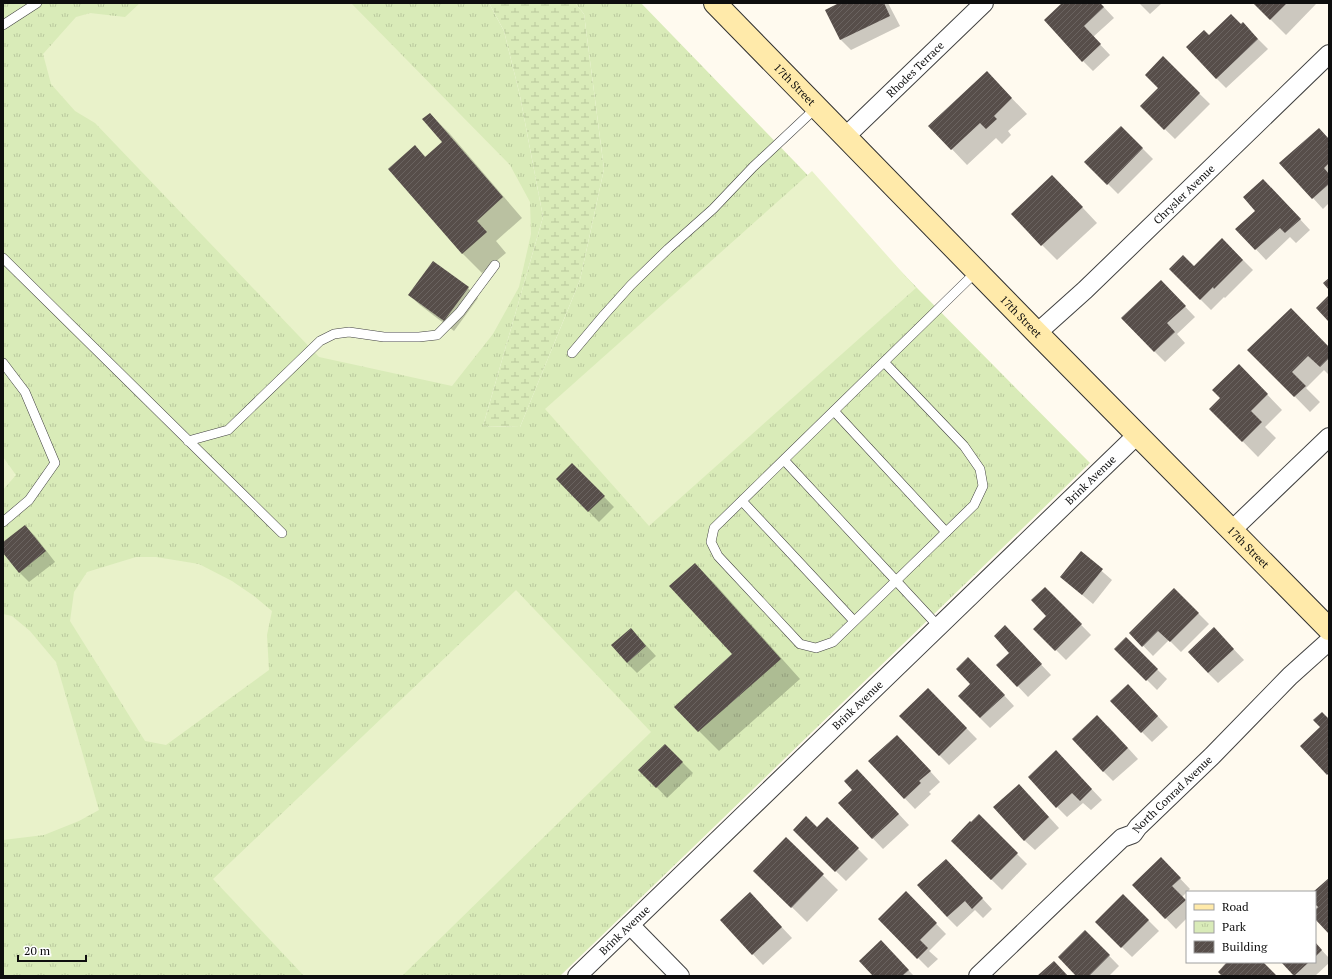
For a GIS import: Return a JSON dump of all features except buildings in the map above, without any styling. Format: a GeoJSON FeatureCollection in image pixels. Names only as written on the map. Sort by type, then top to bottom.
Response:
{"type":"FeatureCollection","features":[{"type":"Feature","properties":{"kind":"main road","name":"17th Street"},"geometry":{"type":"LineString","coordinates":[[715,3],[976,271],[1329,629]]}},
{"type":"Feature","properties":{"kind":"street","name":"Rhodes Terrace"},"geometry":{"type":"LineString","coordinates":[[846,136],[984,3]]}},
{"type":"Feature","properties":{"kind":"street","name":"Chrysler Avenue"},"geometry":{"type":"LineString","coordinates":[[1037,333],[1085,290],[1329,54]]}},
{"type":"Feature","properties":{"kind":"street","name":"Brink Avenue"},"geometry":{"type":"LineString","coordinates":[[577,976],[1138,434]]}},
{"type":"Feature","properties":{"kind":"street"},"geometry":{"type":"LineString","coordinates":[[1232,530],[1329,437]]}},
{"type":"Feature","properties":{"kind":"street","name":"North Conrad Avenue"},"geometry":{"type":"LineString","coordinates":[[978,976],[1122,838],[1133,834],[1138,827],[1212,756],[1290,676],[1329,641]]}},
{"type":"Feature","properties":{"kind":"street"},"geometry":{"type":"LineString","coordinates":[[630,925],[680,976]]}},
{"type":"Feature","properties":{"kind":"lane"},"geometry":{"type":"LineString","coordinates":[[3,25],[37,3]]}},
{"type":"Feature","properties":{"kind":"lane"},"geometry":{"type":"LineString","coordinates":[[572,353],[630,285],[668,249],[714,209],[753,167],[817,107]]}},
{"type":"Feature","properties":{"kind":"lane"},"geometry":{"type":"LineString","coordinates":[[3,258],[282,533]]}},
{"type":"Feature","properties":{"kind":"lane"},"geometry":{"type":"LineString","coordinates":[[188,441],[228,430],[320,341],[334,334],[348,332],[384,337],[419,337],[437,335],[460,312],[495,265]]}},
{"type":"Feature","properties":{"kind":"lane"},"geometry":{"type":"LineString","coordinates":[[884,362],[964,446],[980,469],[983,486],[974,505],[833,642],[816,648],[800,644],[718,556],[711,542],[714,528],[976,271]]}},
{"type":"Feature","properties":{"kind":"lane"},"geometry":{"type":"LineString","coordinates":[[3,363],[25,392],[55,464],[28,500],[3,522]]}},
{"type":"Feature","properties":{"kind":"lane"},"geometry":{"type":"LineString","coordinates":[[834,411],[946,532]]}},
{"type":"Feature","properties":{"kind":"lane"},"geometry":{"type":"LineString","coordinates":[[784,460],[939,627]]}},
{"type":"Feature","properties":{"kind":"lane"},"geometry":{"type":"LineString","coordinates":[[742,501],[854,621]]}},
{"type":"Feature","properties":{"kind":"green space"},"geometry":{"type":"Polygon","coordinates":[[[3,3],[489,3],[504,31],[520,96],[543,217],[483,426],[520,427],[580,280],[604,169],[584,14],[575,3],[641,3],[919,290],[1090,463],[560,976],[3,976],[3,3]]]}},
{"type":"Feature","properties":{"kind":"green space"},"geometry":{"type":"Polygon","coordinates":[[[140,3],[351,3],[510,165],[530,202],[531,234],[519,287],[493,334],[452,386],[319,357],[95,123],[75,111],[51,84],[43,54],[76,17],[90,13],[125,17],[140,3]]]}},
{"type":"Feature","properties":{"kind":"green space"},"geometry":{"type":"Polygon","coordinates":[[[489,3],[575,3],[584,14],[604,169],[580,280],[520,427],[483,426],[543,217],[520,96],[504,31],[489,3]]]}},
{"type":"Feature","properties":{"kind":"green space"},"geometry":{"type":"Polygon","coordinates":[[[812,171],[916,288],[649,526],[545,409],[812,171]]]}},
{"type":"Feature","properties":{"kind":"green space"},"geometry":{"type":"Polygon","coordinates":[[[3,457],[16,475],[3,490],[3,457]]]}},
{"type":"Feature","properties":{"kind":"green space"},"geometry":{"type":"Polygon","coordinates":[[[136,557],[156,557],[199,564],[232,581],[272,611],[267,635],[269,670],[166,745],[145,741],[70,621],[74,592],[87,572],[136,557]]]}},
{"type":"Feature","properties":{"kind":"green space"},"geometry":{"type":"Polygon","coordinates":[[[516,590],[651,732],[402,976],[304,976],[213,879],[516,590]]]}},
{"type":"Feature","properties":{"kind":"green space"},"geometry":{"type":"Polygon","coordinates":[[[3,614],[12,616],[30,631],[56,662],[99,810],[79,821],[44,835],[3,840],[3,614]]]}}]}
